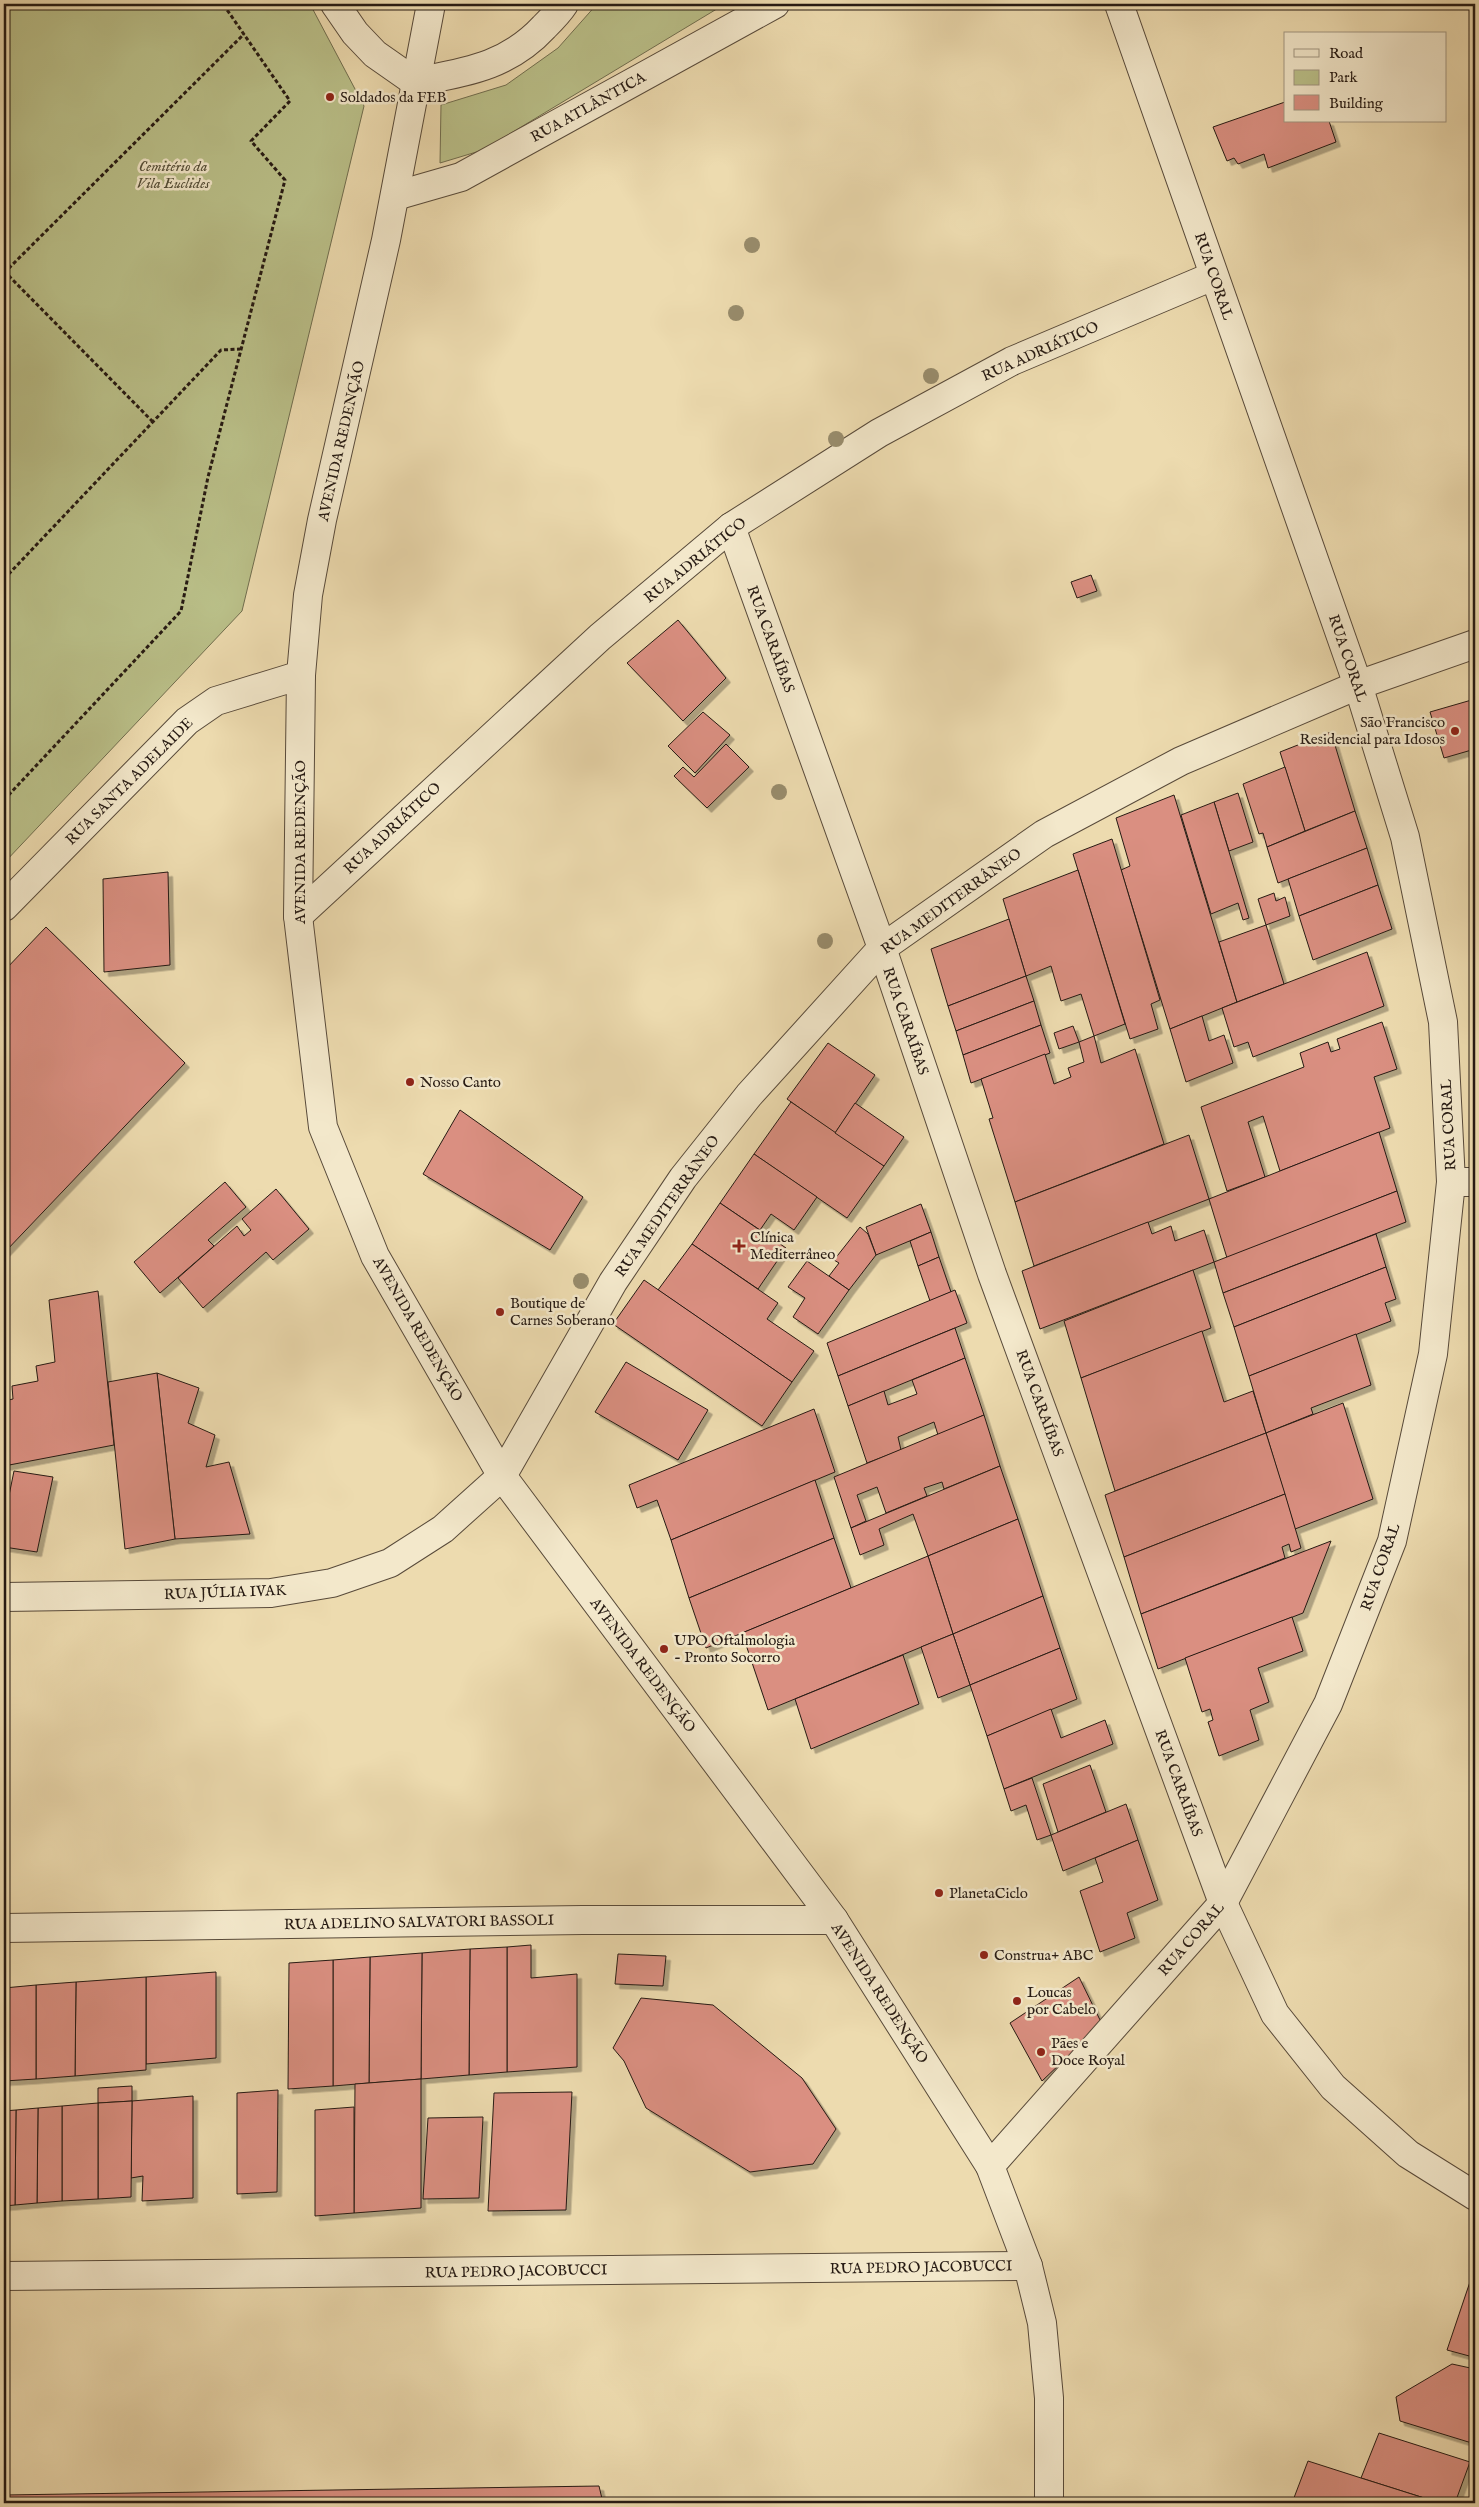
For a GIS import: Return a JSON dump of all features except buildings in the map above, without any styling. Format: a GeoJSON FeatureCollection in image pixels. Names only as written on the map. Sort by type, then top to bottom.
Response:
{"type":"FeatureCollection","features":[{"type":"Feature","properties":{"kind":"street"},"geometry":{"type":"LineString","coordinates":[[335,4],[356,33],[375,54],[415,82],[475,70],[506,58],[530,43],[564,4]]}},
{"type":"Feature","properties":{"kind":"street","name":"AVENIDA REDENÇÃO"},"geometry":{"type":"LineString","coordinates":[[431,4],[395,196],[365,339],[322,520],[308,595],[301,675],[298,916],[323,1127],[375,1256],[502,1476],[834,1920],[990,2166],[1028,2266],[1042,2323],[1048,2389],[1049,2503]]}},
{"type":"Feature","properties":{"kind":"street","name":"RUA ATLÂNTICA"},"geometry":{"type":"LineString","coordinates":[[395,196],[461,177],[775,4]]}},
{"type":"Feature","properties":{"kind":"street","name":"RUA CORAL"},"geometry":{"type":"LineString","coordinates":[[990,2166],[1223,1903],[1328,1704],[1392,1541],[1433,1354],[1463,1182],[1443,1022],[1405,837],[1358,685],[1119,4]]}},
{"type":"Feature","properties":{"kind":"street","name":"RUA ADRIÁTICO"},"geometry":{"type":"LineString","coordinates":[[298,916],[600,637],[731,527],[879,433],[1012,361],[1214,276]]}},
{"type":"Feature","properties":{"kind":"street","name":"RUA CARAÍBAS"},"geometry":{"type":"LineString","coordinates":[[731,527],[882,948],[992,1274],[1223,1903],[1275,2014],[1333,2087],[1408,2154],[1475,2196]]}},
{"type":"Feature","properties":{"kind":"street","name":"RUA MEDITERRÂNEO"},"geometry":{"type":"LineString","coordinates":[[502,1476],[613,1282],[683,1178],[749,1094],[882,948],[1044,834],[1181,760],[1358,685],[1475,644]]}},
{"type":"Feature","properties":{"kind":"street","name":"RUA SANTA ADELAIDE"},"geometry":{"type":"LineString","coordinates":[[4,907],[187,721],[216,701],[301,675]]}},
{"type":"Feature","properties":{"kind":"street","name":"RUA JÚLIA IVAK"},"geometry":{"type":"LineString","coordinates":[[4,1597],[271,1592],[332,1583],[390,1564],[443,1529],[502,1476]]}},
{"type":"Feature","properties":{"kind":"street","name":"RUA ADELINO SALVATORI BASSOLI"},"geometry":{"type":"LineString","coordinates":[[4,1928],[583,1920],[834,1920]]}},
{"type":"Feature","properties":{"kind":"street","name":"RUA PEDRO JACOBUCCI"},"geometry":{"type":"LineString","coordinates":[[4,2276],[1028,2266]]}},
{"type":"Feature","properties":{"kind":"path"},"geometry":{"type":"LineString","coordinates":[[4,800],[181,611],[208,477],[285,180],[251,141],[290,101],[223,4]]}},
{"type":"Feature","properties":{"kind":"path"},"geometry":{"type":"LineString","coordinates":[[153,422],[4,272],[244,34]]}},
{"type":"Feature","properties":{"kind":"path"},"geometry":{"type":"LineString","coordinates":[[4,579],[221,350],[240,349]]}},
{"type":"Feature","properties":{"kind":"green space","name":"Cemitério da Vila Euclides"},"geometry":{"type":"Polygon","coordinates":[[[4,4],[310,4],[364,106],[242,611],[4,863],[4,4]]]}},
{"type":"Feature","properties":{"kind":"green space"},"geometry":{"type":"Polygon","coordinates":[[[597,4],[725,4],[483,150],[440,163],[441,105],[506,85],[558,48],[597,4]]]}},
{"type":"Feature","properties":{"kind":"place","name":"Soldados da FEB"},"geometry":{"type":"Point","coordinates":[330,97]}},
{"type":"Feature","properties":{"kind":"place","name":"São Francisco Residencial para Idosos"},"geometry":{"type":"Point","coordinates":[1455,731]}},
{"type":"Feature","properties":{"kind":"place","name":"Nosso Canto"},"geometry":{"type":"Point","coordinates":[410,1082]}},
{"type":"Feature","properties":{"kind":"place","name":"Clínica Mediterrâneo"},"geometry":{"type":"Point","coordinates":[739,1246]}},
{"type":"Feature","properties":{"kind":"place","name":"Boutique de Carnes Soberano"},"geometry":{"type":"Point","coordinates":[500,1312]}},
{"type":"Feature","properties":{"kind":"place","name":"UPO Oftalmologia - Pronto Socorro"},"geometry":{"type":"Point","coordinates":[664,1649]}},
{"type":"Feature","properties":{"kind":"place","name":"PlanetaCiclo"},"geometry":{"type":"Point","coordinates":[939,1893]}},
{"type":"Feature","properties":{"kind":"place","name":"Construa+ ABC"},"geometry":{"type":"Point","coordinates":[984,1955]}},
{"type":"Feature","properties":{"kind":"place","name":"Loucas por Cabelo"},"geometry":{"type":"Point","coordinates":[1017,2001]}},
{"type":"Feature","properties":{"kind":"place","name":"Pães e Doce Royal"},"geometry":{"type":"Point","coordinates":[1041,2052]}}]}
